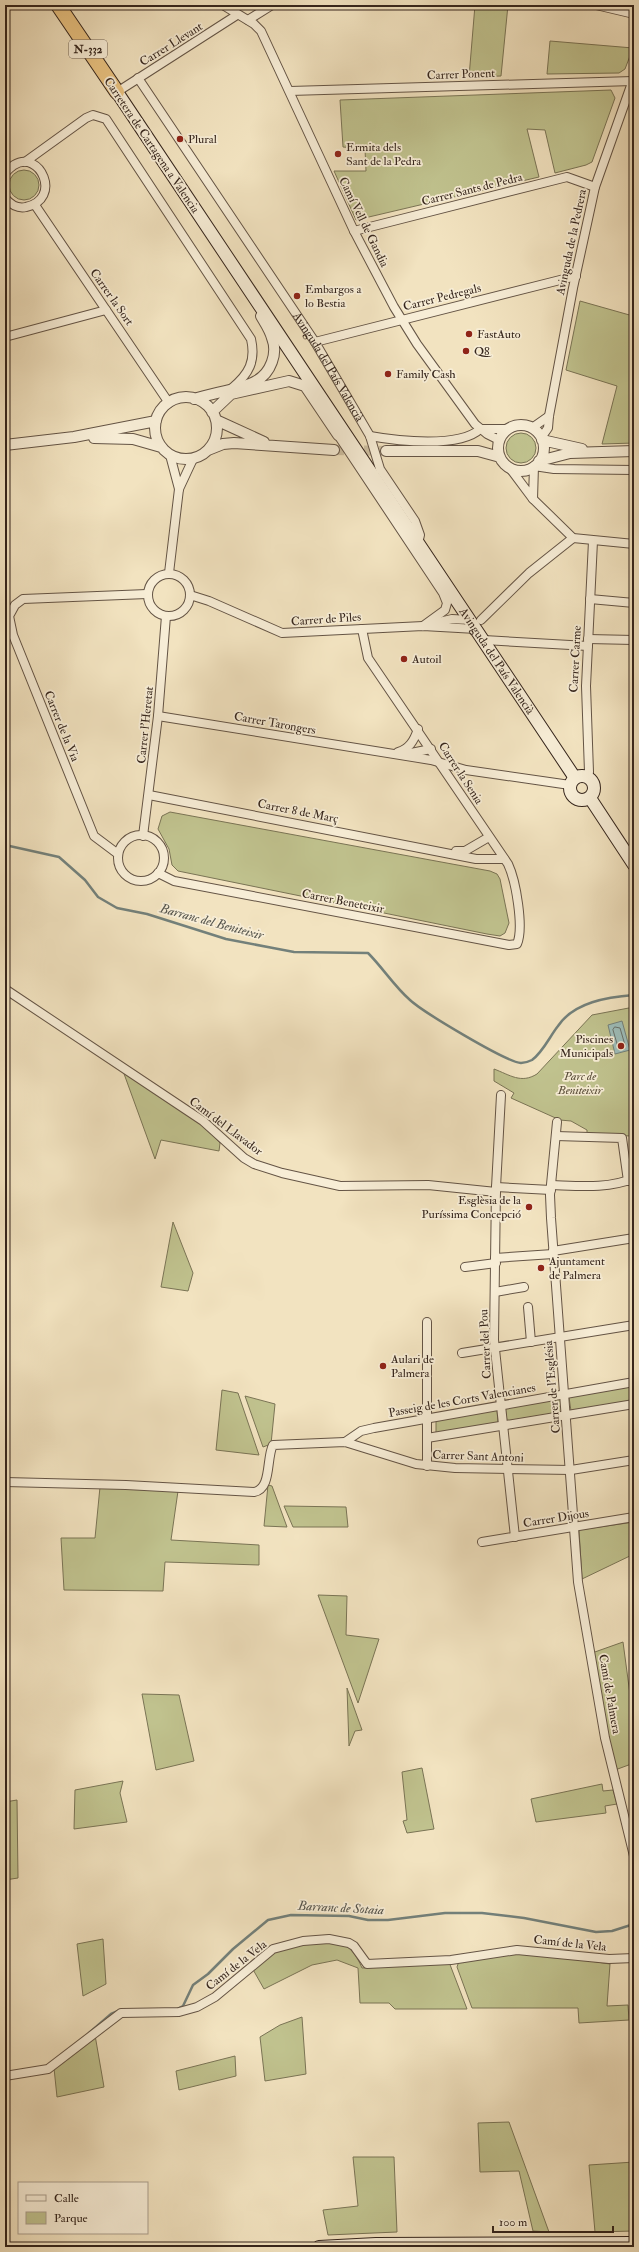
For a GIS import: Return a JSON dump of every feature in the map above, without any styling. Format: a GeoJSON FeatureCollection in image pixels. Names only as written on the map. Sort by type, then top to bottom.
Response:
{"type":"FeatureCollection","features":[{"type":"Feature","properties":{"kind":"highway","name":"Carretera de Cartagena a Valencia"},"geometry":{"type":"LineString","coordinates":[[58,5],[117,92]]}},
{"type":"Feature","properties":{"kind":"main road","name":"Carretera de Cartagena a Valencia"},"geometry":{"type":"LineString","coordinates":[[117,92],[206,226]]}},
{"type":"Feature","properties":{"kind":"main road","name":"Avinguda del País Valencià"},"geometry":{"type":"LineString","coordinates":[[206,226],[343,436],[364,461],[418,544],[476,623],[484,640],[572,781]]}},
{"type":"Feature","properties":{"kind":"main road"},"geometry":{"type":"LineString","coordinates":[[581,776],[588,778],[594,787],[590,798],[583,800],[576,799],[570,793],[572,781],[581,776]]}},
{"type":"Feature","properties":{"kind":"main road"},"geometry":{"type":"LineString","coordinates":[[590,798],[630,850],[634,865]]}},
{"type":"Feature","properties":{"kind":"main road"},"geometry":{"type":"LineString","coordinates":[[319,2247],[376,2244],[634,2242]]}},
{"type":"Feature","properties":{"kind":"street","name":"Camí Vell de Gandia"},"geometry":{"type":"LineString","coordinates":[[223,5],[248,20],[261,31],[354,231],[401,320],[448,389],[480,428],[499,441]]}},
{"type":"Feature","properties":{"kind":"street"},"geometry":{"type":"LineString","coordinates":[[248,20],[272,5]]}},
{"type":"Feature","properties":{"kind":"street"},"geometry":{"type":"LineString","coordinates":[[596,5],[634,14]]}},
{"type":"Feature","properties":{"kind":"street","name":"Carrer Llevant"},"geometry":{"type":"LineString","coordinates":[[117,92],[238,15]]}},
{"type":"Feature","properties":{"kind":"street","name":"Avinguda del País Valencià"},"geometry":{"type":"LineString","coordinates":[[138,78],[315,342],[370,436],[380,469],[415,522],[420,535],[418,544]]}},
{"type":"Feature","properties":{"kind":"street","name":"Carrer Ponent"},"geometry":{"type":"LineString","coordinates":[[290,91],[633,79]]}},
{"type":"Feature","properties":{"kind":"street","name":"Avinguda de la Pedrera"},"geometry":{"type":"LineString","coordinates":[[542,439],[548,428],[576,276],[595,187],[633,79]]}},
{"type":"Feature","properties":{"kind":"street"},"geometry":{"type":"LineString","coordinates":[[5,174],[16,164],[25,162],[86,118],[93,115],[106,119],[251,339],[254,350],[251,367],[232,388]]}},
{"type":"Feature","properties":{"kind":"street"},"geometry":{"type":"LineString","coordinates":[[5,198],[17,207],[24,208],[35,205],[42,198],[46,183],[42,172],[33,165],[25,162]]}},
{"type":"Feature","properties":{"kind":"street","name":"Carrer Sants de Pedra"},"geometry":{"type":"LineString","coordinates":[[354,231],[567,177],[595,187]]}},
{"type":"Feature","properties":{"kind":"street","name":"Carrer la Sort"},"geometry":{"type":"LineString","coordinates":[[35,205],[169,403]]}},
{"type":"Feature","properties":{"kind":"street"},"geometry":{"type":"LineString","coordinates":[[194,399],[257,381],[264,374],[272,361],[274,346],[272,337],[260,315],[211,241],[206,226]]}},
{"type":"Feature","properties":{"kind":"street","name":"Carrer Pedregals"},"geometry":{"type":"LineString","coordinates":[[315,342],[576,276]]}},
{"type":"Feature","properties":{"kind":"street"},"geometry":{"type":"LineString","coordinates":[[5,337],[106,310]]}},
{"type":"Feature","properties":{"kind":"street"},"geometry":{"type":"LineString","coordinates":[[208,450],[216,436],[214,416],[231,394],[289,380],[305,386],[343,436]]}},
{"type":"Feature","properties":{"kind":"street"},"geometry":{"type":"LineString","coordinates":[[161,447],[156,434],[156,421],[163,408],[169,403],[181,398],[194,399],[205,404],[214,416],[247,436],[279,447]]}},
{"type":"Feature","properties":{"kind":"street"},"geometry":{"type":"LineString","coordinates":[[532,428],[549,416]]}},
{"type":"Feature","properties":{"kind":"street"},"geometry":{"type":"LineString","coordinates":[[5,445],[74,437],[156,421]]}},
{"type":"Feature","properties":{"kind":"street"},"geometry":{"type":"LineString","coordinates":[[370,436],[387,440],[455,439],[472,435],[480,428],[508,429],[520,425],[532,428],[542,439],[596,451]]}},
{"type":"Feature","properties":{"kind":"street"},"geometry":{"type":"LineString","coordinates":[[478,451],[499,441],[508,429]]}},
{"type":"Feature","properties":{"kind":"street","name":"Avinguda del País Valencià"},"geometry":{"type":"LineString","coordinates":[[343,436],[364,473],[446,599],[445,610],[423,626]]}},
{"type":"Feature","properties":{"kind":"street"},"geometry":{"type":"LineString","coordinates":[[74,437],[133,439],[161,447],[170,455],[181,459],[193,458],[223,444],[234,443],[334,450]]}},
{"type":"Feature","properties":{"kind":"street"},"geometry":{"type":"LineString","coordinates":[[533,499],[537,464],[543,451],[542,439]]}},
{"type":"Feature","properties":{"kind":"street"},"geometry":{"type":"LineString","coordinates":[[499,441],[500,457]]}},
{"type":"Feature","properties":{"kind":"street"},"geometry":{"type":"LineString","coordinates":[[386,450],[478,451],[500,457],[533,499],[573,538],[634,544]]}},
{"type":"Feature","properties":{"kind":"street"},"geometry":{"type":"LineString","coordinates":[[509,467],[521,470],[570,453],[634,451]]}},
{"type":"Feature","properties":{"kind":"street"},"geometry":{"type":"LineString","coordinates":[[169,573],[178,489],[170,455]]}},
{"type":"Feature","properties":{"kind":"street"},"geometry":{"type":"LineString","coordinates":[[178,489],[193,458]]}},
{"type":"Feature","properties":{"kind":"street"},"geometry":{"type":"LineString","coordinates":[[364,461],[364,473]]}},
{"type":"Feature","properties":{"kind":"street"},"geometry":{"type":"LineString","coordinates":[[537,464],[554,469],[634,470]]}},
{"type":"Feature","properties":{"kind":"street"},"geometry":{"type":"LineString","coordinates":[[476,623],[529,573],[570,543],[573,538]]}},
{"type":"Feature","properties":{"kind":"street","name":"Carrer Carme"},"geometry":{"type":"LineString","coordinates":[[588,778],[589,772],[585,699],[593,541]]}},
{"type":"Feature","properties":{"kind":"street"},"geometry":{"type":"LineString","coordinates":[[169,573],[184,580],[190,595],[185,609],[179,614],[166,616],[152,608],[147,594],[152,582],[163,574],[169,573]]}},
{"type":"Feature","properties":{"kind":"street","name":"Carrer de la Via"},"geometry":{"type":"LineString","coordinates":[[118,854],[94,836],[13,636],[9,616],[15,605],[23,599],[147,594]]}},
{"type":"Feature","properties":{"kind":"street","name":"Carrer de Piles"},"geometry":{"type":"LineString","coordinates":[[190,595],[209,601],[282,633],[423,626],[452,620],[476,623]]}},
{"type":"Feature","properties":{"kind":"street"},"geometry":{"type":"LineString","coordinates":[[590,599],[634,603]]}},
{"type":"Feature","properties":{"kind":"street","name":"Carrer l'Heretat"},"geometry":{"type":"LineString","coordinates":[[143,836],[158,716],[166,616]]}},
{"type":"Feature","properties":{"kind":"street","name":"Carrer la Senia"},"geometry":{"type":"LineString","coordinates":[[362,629],[368,658],[418,729],[504,859],[511,872],[514,884],[520,937]]}},
{"type":"Feature","properties":{"kind":"street"},"geometry":{"type":"LineString","coordinates":[[484,640],[588,643],[634,640]]}},
{"type":"Feature","properties":{"kind":"street","name":"Carrer Tarongers"},"geometry":{"type":"LineString","coordinates":[[158,716],[431,760],[466,770],[572,781]]}},
{"type":"Feature","properties":{"kind":"street","name":"Carrer Tarongers"},"geometry":{"type":"LineString","coordinates":[[387,754],[406,750],[415,738],[418,729]]}},
{"type":"Feature","properties":{"kind":"street","name":"Carrer Tarongers"},"geometry":{"type":"LineString","coordinates":[[387,754],[412,754],[431,749]]}},
{"type":"Feature","properties":{"kind":"street","name":"Carrer 8 de Març"},"geometry":{"type":"LineString","coordinates":[[149,795],[476,858],[504,859]]}},
{"type":"Feature","properties":{"kind":"street"},"geometry":{"type":"LineString","coordinates":[[143,836],[150,838],[160,847],[164,860],[158,873],[147,880],[134,880],[123,873],[118,861],[118,854],[130,838],[143,836]]}},
{"type":"Feature","properties":{"kind":"street","name":"Carrer 8 de Març"},"geometry":{"type":"LineString","coordinates":[[443,851],[465,851],[489,837]]}},
{"type":"Feature","properties":{"kind":"street","name":"Carrer Beneteixir"},"geometry":{"type":"LineString","coordinates":[[158,873],[174,881],[509,945],[517,944],[520,937]]}},
{"type":"Feature","properties":{"kind":"street","name":"Camí del Llavador"},"geometry":{"type":"LineString","coordinates":[[5,989],[203,1121],[244,1158],[264,1168],[340,1186],[428,1185],[496,1190],[596,1186],[631,1179]]}},
{"type":"Feature","properties":{"kind":"street","name":"Carrer del Pou"},"geometry":{"type":"LineString","coordinates":[[501,1096],[496,1190],[495,1348],[515,1537]]}},
{"type":"Feature","properties":{"kind":"street","name":"Carrer de l'Església"},"geometry":{"type":"LineString","coordinates":[[557,1122],[552,1188],[553,1253],[567,1415],[578,1582]]}},
{"type":"Feature","properties":{"kind":"street"},"geometry":{"type":"LineString","coordinates":[[556,1136],[622,1138],[631,1179]]}},
{"type":"Feature","properties":{"kind":"street"},"geometry":{"type":"LineString","coordinates":[[465,1266],[553,1253],[634,1238]]}},
{"type":"Feature","properties":{"kind":"street","name":"Carrer del Pou"},"geometry":{"type":"LineString","coordinates":[[495,1292],[524,1287]]}},
{"type":"Feature","properties":{"kind":"street"},"geometry":{"type":"LineString","coordinates":[[528,1307],[531,1342]]}},
{"type":"Feature","properties":{"kind":"street"},"geometry":{"type":"LineString","coordinates":[[427,1322],[427,1466]]}},
{"type":"Feature","properties":{"kind":"street"},"geometry":{"type":"LineString","coordinates":[[462,1353],[634,1325]]}},
{"type":"Feature","properties":{"kind":"street","name":"Passeig de les Corts Valencianes"},"geometry":{"type":"LineString","coordinates":[[345,1442],[367,1429],[634,1382]]}},
{"type":"Feature","properties":{"kind":"street"},"geometry":{"type":"LineString","coordinates":[[427,1438],[634,1404]]}},
{"type":"Feature","properties":{"kind":"street","name":"Carrer Sant Antoni"},"geometry":{"type":"LineString","coordinates":[[5,1482],[126,1485],[254,1492],[260,1490],[264,1486],[269,1452],[273,1444],[325,1442],[345,1442],[427,1466],[571,1470],[634,1460]]}},
{"type":"Feature","properties":{"kind":"street","name":"Carrer Dijous"},"geometry":{"type":"LineString","coordinates":[[482,1542],[634,1518]]}},
{"type":"Feature","properties":{"kind":"street","name":"Camí de Palmera"},"geometry":{"type":"LineString","coordinates":[[578,1582],[605,1738],[634,1856]]}},
{"type":"Feature","properties":{"kind":"street","name":"Camí de la Vela"},"geometry":{"type":"LineString","coordinates":[[5,2076],[48,2069],[121,2013],[179,2012],[197,2007],[215,1997],[273,1949],[303,1941],[329,1939],[349,1943],[354,1946],[367,1964],[451,1960],[516,1950],[609,1959],[634,1958]]}},
{"type":"Feature","properties":{"kind":"green space"},"geometry":{"type":"Polygon","coordinates":[[[475,5],[508,5],[501,76],[469,77],[475,5]]]}},
{"type":"Feature","properties":{"kind":"green space"},"geometry":{"type":"Polygon","coordinates":[[[550,41],[633,48],[625,69],[619,73],[547,74],[550,41]]]}},
{"type":"Feature","properties":{"kind":"green space"},"geometry":{"type":"Polygon","coordinates":[[[611,90],[615,98],[592,162],[586,165],[555,173],[545,130],[527,129],[539,177],[356,220],[334,171],[366,171],[365,149],[343,147],[340,100],[611,90]]]}},
{"type":"Feature","properties":{"kind":"green space"},"geometry":{"type":"Polygon","coordinates":[[[24,170],[35,174],[39,185],[35,196],[24,200],[13,196],[9,185],[13,174],[24,170]]]}},
{"type":"Feature","properties":{"kind":"green space"},"geometry":{"type":"Polygon","coordinates":[[[580,301],[633,316],[631,326],[634,328],[634,443],[602,444],[617,386],[566,370],[580,301]]]}},
{"type":"Feature","properties":{"kind":"green space"},"geometry":{"type":"Polygon","coordinates":[[[521,433],[532,437],[536,448],[532,459],[521,463],[510,459],[506,448],[510,437],[521,433]]]}},
{"type":"Feature","properties":{"kind":"green space"},"geometry":{"type":"Polygon","coordinates":[[[170,812],[490,871],[497,874],[500,879],[509,923],[505,933],[500,936],[487,934],[178,871],[172,865],[169,849],[158,829],[162,816],[170,812]]]}},
{"type":"Feature","properties":{"kind":"green space","name":"Parc de Beniteixir"},"geometry":{"type":"Polygon","coordinates":[[[634,1007],[634,1136],[587,1135],[587,1130],[571,1121],[560,1120],[511,1098],[514,1093],[494,1081],[494,1069],[516,1078],[526,1078],[537,1074],[592,1015],[634,1007]]]}},
{"type":"Feature","properties":{"kind":"green space"},"geometry":{"type":"Polygon","coordinates":[[[123,1071],[201,1123],[220,1143],[219,1151],[161,1140],[155,1159],[123,1071]]]}},
{"type":"Feature","properties":{"kind":"green space"},"geometry":{"type":"Polygon","coordinates":[[[173,1222],[193,1273],[188,1291],[161,1287],[173,1222]]]}},
{"type":"Feature","properties":{"kind":"green space"},"geometry":{"type":"Polygon","coordinates":[[[634,1386],[634,1400],[571,1411],[569,1397],[634,1386]]]}},
{"type":"Feature","properties":{"kind":"green space"},"geometry":{"type":"Polygon","coordinates":[[[222,1390],[238,1393],[259,1455],[216,1450],[222,1390]]]}},
{"type":"Feature","properties":{"kind":"green space"},"geometry":{"type":"Polygon","coordinates":[[[245,1396],[275,1404],[271,1444],[263,1447],[245,1396]]]}},
{"type":"Feature","properties":{"kind":"green space"},"geometry":{"type":"Polygon","coordinates":[[[560,1398],[562,1412],[507,1421],[505,1407],[560,1398]]]}},
{"type":"Feature","properties":{"kind":"green space"},"geometry":{"type":"Polygon","coordinates":[[[497,1410],[498,1423],[436,1433],[436,1420],[497,1410]]]}},
{"type":"Feature","properties":{"kind":"green space"},"geometry":{"type":"Polygon","coordinates":[[[268,1485],[272,1486],[287,1527],[264,1526],[268,1485]]]}},
{"type":"Feature","properties":{"kind":"green space"},"geometry":{"type":"Polygon","coordinates":[[[100,1487],[178,1491],[171,1540],[259,1545],[259,1565],[165,1562],[163,1591],[64,1590],[61,1538],[95,1538],[100,1487]]]}},
{"type":"Feature","properties":{"kind":"green space"},"geometry":{"type":"Polygon","coordinates":[[[284,1506],[346,1507],[348,1527],[293,1527],[284,1506]]]}},
{"type":"Feature","properties":{"kind":"green space"},"geometry":{"type":"Polygon","coordinates":[[[634,1522],[634,1554],[582,1579],[579,1530],[634,1522]]]}},
{"type":"Feature","properties":{"kind":"green space"},"geometry":{"type":"Polygon","coordinates":[[[318,1595],[347,1596],[346,1635],[379,1639],[358,1703],[318,1595]]]}},
{"type":"Feature","properties":{"kind":"green space"},"geometry":{"type":"Polygon","coordinates":[[[623,1642],[631,1702],[634,1701],[634,1763],[615,1770],[592,1653],[623,1642]]]}},
{"type":"Feature","properties":{"kind":"green space"},"geometry":{"type":"Polygon","coordinates":[[[347,1688],[362,1730],[355,1731],[349,1746],[347,1688]]]}},
{"type":"Feature","properties":{"kind":"green space"},"geometry":{"type":"Polygon","coordinates":[[[142,1694],[179,1695],[194,1761],[156,1770],[142,1694]]]}},
{"type":"Feature","properties":{"kind":"green space"},"geometry":{"type":"Polygon","coordinates":[[[422,1768],[434,1829],[407,1833],[403,1821],[407,1820],[402,1772],[422,1768]]]}},
{"type":"Feature","properties":{"kind":"green space"},"geometry":{"type":"Polygon","coordinates":[[[123,1781],[120,1793],[127,1822],[74,1829],[75,1790],[123,1781]]]}},
{"type":"Feature","properties":{"kind":"green space"},"geometry":{"type":"Polygon","coordinates":[[[602,1784],[603,1791],[613,1790],[617,1804],[605,1806],[606,1813],[536,1822],[531,1799],[602,1784]]]}},
{"type":"Feature","properties":{"kind":"green space"},"geometry":{"type":"Polygon","coordinates":[[[17,1800],[18,1878],[5,1880],[5,1802],[17,1800]]]}},
{"type":"Feature","properties":{"kind":"green space"},"geometry":{"type":"Polygon","coordinates":[[[103,1939],[106,1984],[83,1996],[77,1944],[103,1939]]]}},
{"type":"Feature","properties":{"kind":"green space"},"geometry":{"type":"Polygon","coordinates":[[[311,1941],[336,1943],[348,1947],[358,1959],[362,1968],[449,1962],[467,2009],[395,2009],[389,2003],[360,2003],[358,1968],[337,1960],[312,1965],[264,1989],[251,1966],[278,1951],[311,1941]]]}},
{"type":"Feature","properties":{"kind":"green space"},"geometry":{"type":"Polygon","coordinates":[[[512,1952],[538,1953],[610,1964],[607,2006],[628,2005],[629,2020],[579,2023],[578,2008],[472,2008],[457,1967],[459,1961],[512,1952]]]}},
{"type":"Feature","properties":{"kind":"green space"},"geometry":{"type":"Polygon","coordinates":[[[302,2017],[306,2074],[265,2081],[260,2037],[280,2025],[302,2017]]]}},
{"type":"Feature","properties":{"kind":"green space"},"geometry":{"type":"Polygon","coordinates":[[[95,2035],[104,2087],[57,2097],[54,2068],[95,2035]]]}},
{"type":"Feature","properties":{"kind":"green space"},"geometry":{"type":"Polygon","coordinates":[[[235,2056],[236,2076],[179,2090],[176,2071],[235,2056]]]}},
{"type":"Feature","properties":{"kind":"green space"},"geometry":{"type":"Polygon","coordinates":[[[509,2122],[549,2232],[533,2231],[519,2171],[480,2172],[478,2123],[509,2122]]]}},
{"type":"Feature","properties":{"kind":"green space"},"geometry":{"type":"Polygon","coordinates":[[[353,2157],[394,2157],[397,2232],[328,2235],[323,2210],[358,2206],[353,2157]]]}},
{"type":"Feature","properties":{"kind":"green space"},"geometry":{"type":"Polygon","coordinates":[[[634,2162],[634,2231],[595,2232],[589,2165],[634,2162]]]}},
{"type":"Feature","properties":{"kind":"water"},"geometry":{"type":"Polygon","coordinates":[[[622,1021],[630,1050],[615,1054],[608,1025],[622,1021]]]}},
{"type":"Feature","properties":{"kind":"waterway","name":"Barranc del Beniteixir"},"geometry":{"type":"LineString","coordinates":[[5,845],[59,857],[85,880],[98,897],[117,908],[147,914],[226,939],[294,952],[368,953],[399,989],[418,1006],[483,1046],[521,1063],[536,1057],[558,1026],[573,1011],[582,1006],[603,999],[634,995]]}},
{"type":"Feature","properties":{"kind":"waterway","name":"Barranc de Sotaia"},"geometry":{"type":"LineString","coordinates":[[177,2009],[183,2006],[193,1985],[208,1974],[233,1949],[268,1920],[291,1915],[349,1916],[368,1920],[388,1920],[445,1913],[482,1913],[524,1918],[596,1932],[612,1931],[634,1924]]}},
{"type":"Feature","properties":{"kind":"waterway","name":"Barranc de Sotaia"},"geometry":{"type":"LineString","coordinates":[[89,2033],[111,2014],[118,2011]]}},
{"type":"Feature","properties":{"kind":"tunnel"},"geometry":{"type":"LineString","coordinates":[[334,450],[386,451]]}},
{"type":"Feature","properties":{"kind":"place","name":"Plural"},"geometry":{"type":"Point","coordinates":[180,139]}},
{"type":"Feature","properties":{"kind":"place","name":"Ermita dels Sant de la Pedra"},"geometry":{"type":"Point","coordinates":[338,154]}},
{"type":"Feature","properties":{"kind":"place","name":"Embargos a lo Bestia"},"geometry":{"type":"Point","coordinates":[297,296]}},
{"type":"Feature","properties":{"kind":"place","name":"FastAuto"},"geometry":{"type":"Point","coordinates":[469,334]}},
{"type":"Feature","properties":{"kind":"place","name":"Q8"},"geometry":{"type":"Point","coordinates":[466,351]}},
{"type":"Feature","properties":{"kind":"place","name":"Family Cash"},"geometry":{"type":"Point","coordinates":[388,374]}},
{"type":"Feature","properties":{"kind":"place","name":"Autoil"},"geometry":{"type":"Point","coordinates":[404,659]}},
{"type":"Feature","properties":{"kind":"place","name":"Piscines Municipals"},"geometry":{"type":"Point","coordinates":[621,1046]}},
{"type":"Feature","properties":{"kind":"place","name":"Esglèsia de la Puríssima Concepció"},"geometry":{"type":"Point","coordinates":[529,1207]}},
{"type":"Feature","properties":{"kind":"place","name":"Ajuntament de Palmera"},"geometry":{"type":"Point","coordinates":[541,1268]}},
{"type":"Feature","properties":{"kind":"place","name":"Aulari de Palmera"},"geometry":{"type":"Point","coordinates":[383,1366]}}]}
